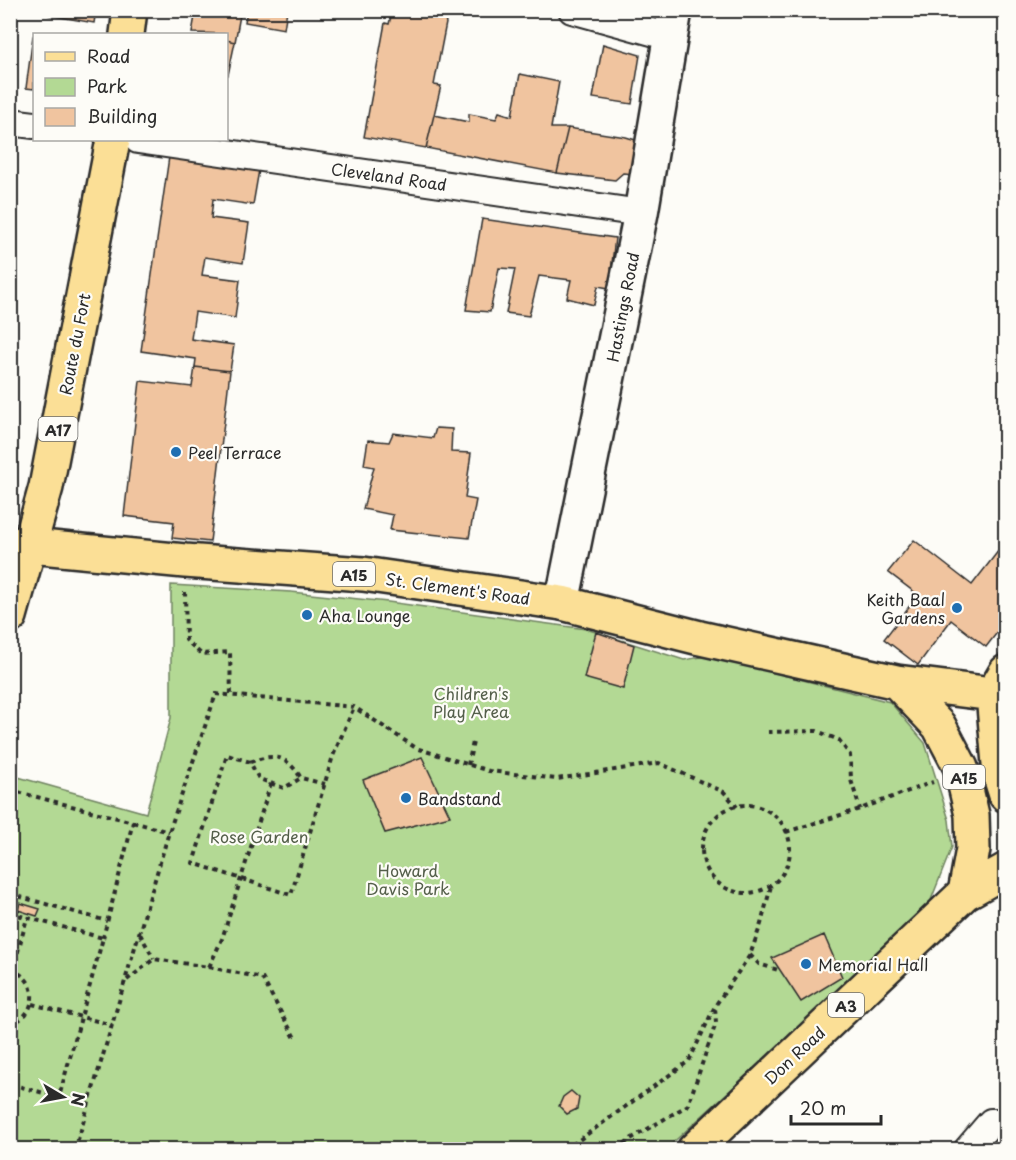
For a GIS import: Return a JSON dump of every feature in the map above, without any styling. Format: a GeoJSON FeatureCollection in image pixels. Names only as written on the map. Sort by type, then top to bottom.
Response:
{"type":"FeatureCollection","features":[{"type":"Feature","properties":{"kind":"main road"},"geometry":{"type":"LineString","coordinates":[[127,33],[130,10]]}},
{"type":"Feature","properties":{"kind":"main road","name":"Hastings Road"},"geometry":{"type":"LineString","coordinates":[[562,603],[641,213],[672,24]]}},
{"type":"Feature","properties":{"kind":"main road","name":"Route du Fort"},"geometry":{"type":"LineString","coordinates":[[10,616],[21,545],[46,486],[113,141]]}},
{"type":"Feature","properties":{"kind":"main road","name":"St. Clement's Road"},"geometry":{"type":"LineString","coordinates":[[21,545],[185,561],[363,574],[562,603],[700,638],[897,682]]}},
{"type":"Feature","properties":{"kind":"main road","name":"A15"},"geometry":{"type":"LineString","coordinates":[[897,682],[1001,683]]}},
{"type":"Feature","properties":{"kind":"main road","name":"A15"},"geometry":{"type":"LineString","coordinates":[[897,682],[939,726],[962,768],[972,815],[973,849],[965,893]]}},
{"type":"Feature","properties":{"kind":"main road"},"geometry":{"type":"LineString","coordinates":[[1001,683],[1000,776],[1005,795]]}},
{"type":"Feature","properties":{"kind":"main road","name":"Don Road"},"geometry":{"type":"LineString","coordinates":[[694,1149],[965,893],[1005,870]]}},
{"type":"Feature","properties":{"kind":"street"},"geometry":{"type":"LineString","coordinates":[[572,10],[672,24]]}},
{"type":"Feature","properties":{"kind":"street"},"geometry":{"type":"LineString","coordinates":[[10,122],[33,125]]}},
{"type":"Feature","properties":{"kind":"street","name":"Cleveland Road"},"geometry":{"type":"LineString","coordinates":[[145,141],[641,213]]}},
{"type":"Feature","properties":{"kind":"street"},"geometry":{"type":"LineString","coordinates":[[967,1149],[991,1122],[1005,1122]]}},
{"type":"Feature","properties":{"kind":"path"},"geometry":{"type":"LineString","coordinates":[[185,561],[186,640],[201,654],[230,652],[231,696]]}},
{"type":"Feature","properties":{"kind":"path"},"geometry":{"type":"LineString","coordinates":[[75,1149],[170,832],[216,694],[354,707],[416,748],[489,771],[557,779],[659,763],[723,792],[737,807]]}},
{"type":"Feature","properties":{"kind":"path"},"geometry":{"type":"LineString","coordinates":[[325,784],[301,778],[291,763],[268,755],[250,762],[227,755],[192,863],[291,895],[325,784],[333,756],[354,707]]}},
{"type":"Feature","properties":{"kind":"path"},"geometry":{"type":"LineString","coordinates":[[768,732],[817,731],[839,740],[850,755],[851,780],[860,809]]}},
{"type":"Feature","properties":{"kind":"path"},"geometry":{"type":"LineString","coordinates":[[468,765],[473,742]]}},
{"type":"Feature","properties":{"kind":"path"},"geometry":{"type":"LineString","coordinates":[[250,762],[259,779],[284,788],[301,778]]}},
{"type":"Feature","properties":{"kind":"path"},"geometry":{"type":"LineString","coordinates":[[786,832],[899,796],[962,768]]}},
{"type":"Feature","properties":{"kind":"path"},"geometry":{"type":"LineString","coordinates":[[209,967],[222,939],[271,783]]}},
{"type":"Feature","properties":{"kind":"path"},"geometry":{"type":"LineString","coordinates":[[10,790],[170,832]]}},
{"type":"Feature","properties":{"kind":"path"},"geometry":{"type":"LineString","coordinates":[[747,805],[761,808],[775,816],[786,832],[789,841],[789,857],[782,875],[771,886],[749,894],[734,892],[720,885],[710,876],[704,862],[702,844],[707,829],[716,817],[728,809],[747,805]]}},
{"type":"Feature","properties":{"kind":"path"},"geometry":{"type":"LineString","coordinates":[[10,1084],[60,1098],[134,822]]}},
{"type":"Feature","properties":{"kind":"path"},"geometry":{"type":"LineString","coordinates":[[565,1149],[689,1060],[715,1006],[750,955],[771,886]]}},
{"type":"Feature","properties":{"kind":"path"},"geometry":{"type":"LineString","coordinates":[[10,894],[107,921]]}},
{"type":"Feature","properties":{"kind":"path"},"geometry":{"type":"LineString","coordinates":[[10,913],[103,938]]}},
{"type":"Feature","properties":{"kind":"path"},"geometry":{"type":"LineString","coordinates":[[10,1024],[18,1022],[27,1014],[32,1004],[33,995],[27,979],[12,970],[27,918]]}},
{"type":"Feature","properties":{"kind":"path"},"geometry":{"type":"LineString","coordinates":[[140,934],[154,959]]}},
{"type":"Feature","properties":{"kind":"path"},"geometry":{"type":"LineString","coordinates":[[750,955],[759,963],[780,971]]}},
{"type":"Feature","properties":{"kind":"path"},"geometry":{"type":"LineString","coordinates":[[126,981],[154,959],[262,978],[295,1038]]}},
{"type":"Feature","properties":{"kind":"path"},"geometry":{"type":"LineString","coordinates":[[32,1004],[112,1025]]}},
{"type":"Feature","properties":{"kind":"path"},"geometry":{"type":"LineString","coordinates":[[617,1149],[688,1105],[716,1023],[715,1006]]}},
{"type":"Feature","properties":{"kind":"green space","name":"Howard Davis Park"},"geometry":{"type":"Polygon","coordinates":[[[171,585],[291,592],[388,602],[586,629],[684,660],[707,656],[890,702],[925,743],[949,820],[952,847],[927,910],[666,1149],[11,1149],[11,775],[146,813],[171,718],[171,585]]]}},
{"type":"Feature","properties":{"kind":"building"},"geometry":{"type":"Polygon","coordinates":[[[49,10],[96,10],[94,23],[49,15],[49,10]]]}},
{"type":"Feature","properties":{"kind":"building"},"geometry":{"type":"Polygon","coordinates":[[[196,10],[241,10],[235,42],[228,40],[228,33],[192,33],[196,10]]]}},
{"type":"Feature","properties":{"kind":"building"},"geometry":{"type":"Polygon","coordinates":[[[247,10],[287,10],[284,29],[245,22],[247,10]]]}},
{"type":"Feature","properties":{"kind":"building"},"geometry":{"type":"Polygon","coordinates":[[[338,10],[372,10],[371,16],[338,10]]]}},
{"type":"Feature","properties":{"kind":"building"},"geometry":{"type":"Polygon","coordinates":[[[395,10],[441,10],[446,23],[434,85],[441,86],[426,148],[364,137],[385,23],[389,24],[392,12],[395,10]]]}},
{"type":"Feature","properties":{"kind":"building"},"geometry":{"type":"Polygon","coordinates":[[[33,36],[33,89],[26,88],[33,36]]]}},
{"type":"Feature","properties":{"kind":"building"},"geometry":{"type":"Polygon","coordinates":[[[228,40],[235,42],[228,75],[228,40]]]}},
{"type":"Feature","properties":{"kind":"building"},"geometry":{"type":"Polygon","coordinates":[[[603,44],[640,55],[632,104],[593,98],[603,44]]]}},
{"type":"Feature","properties":{"kind":"building"},"geometry":{"type":"Polygon","coordinates":[[[520,74],[559,82],[551,128],[568,128],[557,173],[426,148],[434,115],[469,122],[469,114],[496,119],[499,112],[512,116],[520,74]]]}},
{"type":"Feature","properties":{"kind":"building"},"geometry":{"type":"Polygon","coordinates":[[[568,128],[639,141],[634,174],[623,173],[615,180],[557,173],[568,128]]]}},
{"type":"Feature","properties":{"kind":"building"},"geometry":{"type":"Polygon","coordinates":[[[169,157],[259,170],[253,205],[213,199],[211,218],[249,223],[243,263],[205,257],[202,275],[240,280],[235,318],[195,312],[191,339],[234,345],[230,371],[195,367],[196,359],[141,351],[169,157]]]}},
{"type":"Feature","properties":{"kind":"building"},"geometry":{"type":"Polygon","coordinates":[[[482,219],[615,238],[609,288],[598,286],[594,305],[567,298],[571,280],[539,276],[529,316],[506,313],[515,269],[499,268],[490,312],[466,310],[482,219]]]}},
{"type":"Feature","properties":{"kind":"building","name":"Peel Terrace"},"geometry":{"type":"Polygon","coordinates":[[[195,367],[230,371],[210,542],[172,538],[174,522],[124,516],[140,381],[192,387],[195,367]]]}},
{"type":"Feature","properties":{"kind":"building"},"geometry":{"type":"Polygon","coordinates":[[[436,428],[452,429],[451,452],[471,453],[465,498],[476,500],[469,538],[390,530],[393,515],[363,509],[374,467],[364,465],[368,440],[389,442],[393,433],[433,438],[436,428]]]}},
{"type":"Feature","properties":{"kind":"building","name":"Keith Baal Gardens"},"geometry":{"type":"Polygon","coordinates":[[[914,540],[972,585],[1006,541],[1006,621],[986,647],[951,620],[918,665],[884,639],[918,595],[888,572],[914,540]]]}},
{"type":"Feature","properties":{"kind":"building"},"geometry":{"type":"Polygon","coordinates":[[[596,632],[634,645],[623,689],[584,678],[596,632]]]}},
{"type":"Feature","properties":{"kind":"building","name":"Bandstand"},"geometry":{"type":"Polygon","coordinates":[[[422,757],[450,816],[385,833],[363,780],[422,757]]]}},
{"type":"Feature","properties":{"kind":"building"},"geometry":{"type":"Polygon","coordinates":[[[20,903],[40,909],[37,916],[18,910],[20,903]]]}},
{"type":"Feature","properties":{"kind":"building","name":"Memorial Hall"},"geometry":{"type":"Polygon","coordinates":[[[824,935],[842,977],[801,1002],[772,958],[824,935]]]}},
{"type":"Feature","properties":{"kind":"building"},"geometry":{"type":"Polygon","coordinates":[[[571,1091],[579,1098],[577,1109],[567,1114],[559,1106],[563,1097],[571,1091]]]}},
{"type":"Feature","properties":{"kind":"place","name":"Peel Terrace"},"geometry":{"type":"Point","coordinates":[176,452]}},
{"type":"Feature","properties":{"kind":"place","name":"Keith Baal Gardens"},"geometry":{"type":"Point","coordinates":[957,608]}},
{"type":"Feature","properties":{"kind":"place","name":"Aha Lounge"},"geometry":{"type":"Point","coordinates":[307,615]}},
{"type":"Feature","properties":{"kind":"place","name":"Bandstand"},"geometry":{"type":"Point","coordinates":[406,798]}},
{"type":"Feature","properties":{"kind":"place","name":"Memorial Hall"},"geometry":{"type":"Point","coordinates":[806,964]}},
{"type":"Feature","properties":{"kind":"park label","name":"Children's Play Area"},"geometry":{"type":"Point","coordinates":[471,702]}},
{"type":"Feature","properties":{"kind":"park label","name":"Rose Garden"},"geometry":{"type":"Point","coordinates":[259,836]}}]}
